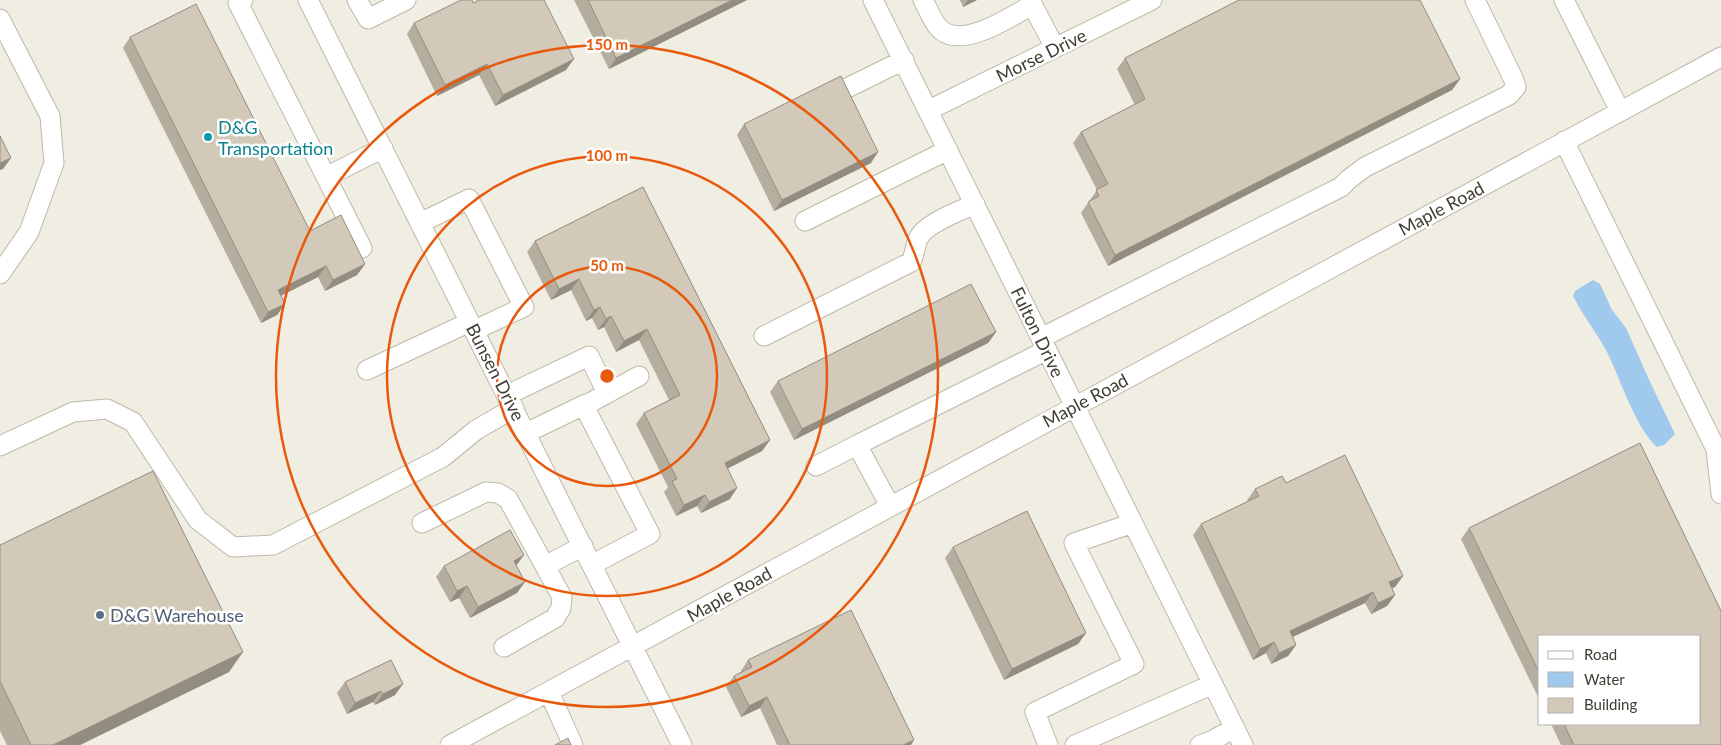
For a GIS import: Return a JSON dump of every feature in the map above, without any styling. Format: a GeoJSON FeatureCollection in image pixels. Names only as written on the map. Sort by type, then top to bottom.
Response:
{"type":"FeatureCollection","features":[{"type":"Feature","properties":{"kind":"street"},"geometry":{"type":"LineString","coordinates":[[243,0],[238,3],[362,248]]}},
{"type":"Feature","properties":{"kind":"street"},"geometry":{"type":"LineString","coordinates":[[357,0],[368,19],[406,0]]}},
{"type":"Feature","properties":{"kind":"street","name":"Fulton Drive"},"geometry":{"type":"LineString","coordinates":[[873,0],[1243,745]]}},
{"type":"Feature","properties":{"kind":"street"},"geometry":{"type":"LineString","coordinates":[[923,0],[938,28],[950,36],[963,37],[974,35],[1031,3],[1055,48]]}},
{"type":"Feature","properties":{"kind":"street","name":"Morse Drive"},"geometry":{"type":"LineString","coordinates":[[929,110],[1152,0]]}},
{"type":"Feature","properties":{"kind":"street"},"geometry":{"type":"LineString","coordinates":[[816,466],[1341,187],[1365,167],[1509,95],[1516,87],[1513,78],[1475,0]]}},
{"type":"Feature","properties":{"kind":"street"},"geometry":{"type":"LineString","coordinates":[[1564,0],[1620,111]]}},
{"type":"Feature","properties":{"kind":"street","name":"Bunsen Drive"},"geometry":{"type":"LineString","coordinates":[[314,2],[420,223],[593,564],[682,745]]}},
{"type":"Feature","properties":{"kind":"street"},"geometry":{"type":"LineString","coordinates":[[0,19],[50,116],[54,163],[29,232],[0,274]]}},
{"type":"Feature","properties":{"kind":"street","name":"Maple Road"},"geometry":{"type":"LineString","coordinates":[[450,745],[1721,57]]}},
{"type":"Feature","properties":{"kind":"street"},"geometry":{"type":"LineString","coordinates":[[847,88],[904,60]]}},
{"type":"Feature","properties":{"kind":"street"},"geometry":{"type":"LineString","coordinates":[[1564,141],[1716,449],[1721,494]]}},
{"type":"Feature","properties":{"kind":"street"},"geometry":{"type":"LineString","coordinates":[[326,177],[383,148]]}},
{"type":"Feature","properties":{"kind":"street"},"geometry":{"type":"LineString","coordinates":[[805,221],[948,150]]}},
{"type":"Feature","properties":{"kind":"street"},"geometry":{"type":"LineString","coordinates":[[366,370],[472,326],[524,307],[469,199],[420,223]]}},
{"type":"Feature","properties":{"kind":"street"},"geometry":{"type":"LineString","coordinates":[[764,336],[912,262],[918,239],[925,230],[975,204]]}},
{"type":"Feature","properties":{"kind":"street"},"geometry":{"type":"LineString","coordinates":[[0,446],[73,412],[107,409],[133,422],[198,520],[232,547],[273,545],[443,457],[510,402],[589,356],[607,393]]}},
{"type":"Feature","properties":{"kind":"street"},"geometry":{"type":"LineString","coordinates":[[526,434],[639,376]]}},
{"type":"Feature","properties":{"kind":"street"},"geometry":{"type":"LineString","coordinates":[[586,404],[584,406],[650,534],[593,564]]}},
{"type":"Feature","properties":{"kind":"street"},"geometry":{"type":"LineString","coordinates":[[857,445],[890,506]]}},
{"type":"Feature","properties":{"kind":"street"},"geometry":{"type":"LineString","coordinates":[[422,523],[486,492],[498,493],[508,499],[562,597],[561,608],[555,618],[504,647]]}},
{"type":"Feature","properties":{"kind":"street"},"geometry":{"type":"LineString","coordinates":[[1048,745],[1035,712],[1134,664],[1074,543],[1133,523]]}},
{"type":"Feature","properties":{"kind":"street"},"geometry":{"type":"LineString","coordinates":[[545,566],[583,546]]}},
{"type":"Feature","properties":{"kind":"street"},"geometry":{"type":"LineString","coordinates":[[1075,745],[1213,684]]}},
{"type":"Feature","properties":{"kind":"street"},"geometry":{"type":"LineString","coordinates":[[549,692],[573,745]]}},
{"type":"Feature","properties":{"kind":"street"},"geometry":{"type":"LineString","coordinates":[[1200,745],[1234,728]]}},
{"type":"Feature","properties":{"kind":"water"},"geometry":{"type":"Polygon","coordinates":[[[1593,280],[1600,284],[1612,310],[1626,328],[1675,434],[1664,445],[1657,447],[1642,428],[1607,352],[1573,296],[1575,291],[1593,280]]]}},
{"type":"Feature","properties":{"kind":"building"},"geometry":{"type":"Polygon","coordinates":[[[461,0],[472,0],[473,3],[479,0],[544,0],[574,59],[503,95],[487,64],[445,85],[414,23],[461,0]]]}},
{"type":"Feature","properties":{"kind":"building"},"geometry":{"type":"Polygon","coordinates":[[[588,0],[732,0],[616,58],[588,0]]]}},
{"type":"Feature","properties":{"kind":"building"},"geometry":{"type":"Polygon","coordinates":[[[1239,0],[1420,0],[1460,79],[1115,255],[1088,202],[1099,196],[1096,190],[1108,184],[1081,132],[1145,99],[1125,58],[1239,0]]]}},
{"type":"Feature","properties":{"kind":"building","name":"D&G Transportation"},"geometry":{"type":"Polygon","coordinates":[[[196,4],[310,231],[341,215],[365,264],[333,280],[326,266],[278,290],[285,304],[268,312],[130,37],[196,4]]]}},
{"type":"Feature","properties":{"kind":"building"},"geometry":{"type":"Polygon","coordinates":[[[841,76],[878,152],[782,200],[744,124],[841,76]]]}},
{"type":"Feature","properties":{"kind":"building"},"geometry":{"type":"Polygon","coordinates":[[[0,136],[11,158],[0,163],[0,136]]]}},
{"type":"Feature","properties":{"kind":"building"},"geometry":{"type":"Polygon","coordinates":[[[643,187],[770,440],[725,463],[737,488],[709,502],[705,495],[684,505],[672,481],[677,479],[644,413],[680,395],[647,329],[624,341],[611,316],[606,319],[600,307],[594,310],[579,279],[559,289],[535,241],[643,187]]]}},
{"type":"Feature","properties":{"kind":"building"},"geometry":{"type":"Polygon","coordinates":[[[971,284],[996,332],[802,429],[778,381],[971,284]]]}},
{"type":"Feature","properties":{"kind":"building"},"geometry":{"type":"Polygon","coordinates":[[[1640,443],[1721,611],[1721,745],[1574,745],[1564,725],[1701,725],[1701,635],[1538,635],[1538,670],[1469,528],[1640,443]]]}},
{"type":"Feature","properties":{"kind":"building"},"geometry":{"type":"Polygon","coordinates":[[[1345,455],[1403,576],[1389,582],[1395,595],[1378,603],[1373,592],[1290,631],[1296,645],[1279,653],[1274,642],[1260,649],[1201,524],[1259,496],[1255,489],[1282,476],[1286,483],[1345,455]]]}},
{"type":"Feature","properties":{"kind":"building","name":"D&G Warehouse"},"geometry":{"type":"Polygon","coordinates":[[[153,471],[243,652],[53,745],[31,745],[0,681],[0,545],[153,471]]]}},
{"type":"Feature","properties":{"kind":"building"},"geometry":{"type":"Polygon","coordinates":[[[1027,511],[1086,633],[1012,669],[953,547],[1027,511]]]}},
{"type":"Feature","properties":{"kind":"building"},"geometry":{"type":"Polygon","coordinates":[[[510,530],[524,555],[514,561],[525,582],[478,607],[467,586],[457,591],[444,566],[510,530]]]}},
{"type":"Feature","properties":{"kind":"building"},"geometry":{"type":"Polygon","coordinates":[[[851,610],[914,740],[903,745],[790,745],[767,697],[749,706],[734,676],[752,667],[748,660],[851,610]]]}},
{"type":"Feature","properties":{"kind":"building"},"geometry":{"type":"Polygon","coordinates":[[[391,660],[403,684],[383,694],[381,691],[355,703],[345,682],[391,660]]]}},
{"type":"Feature","properties":{"kind":"building"},"geometry":{"type":"Polygon","coordinates":[[[568,738],[571,745],[555,745],[568,738]]]}},
{"type":"Feature","properties":{"kind":"place","name":"D&G Transportation"},"geometry":{"type":"Point","coordinates":[208,137]}},
{"type":"Feature","properties":{"kind":"place","name":"D&G Warehouse"},"geometry":{"type":"Point","coordinates":[100,615]}}]}
